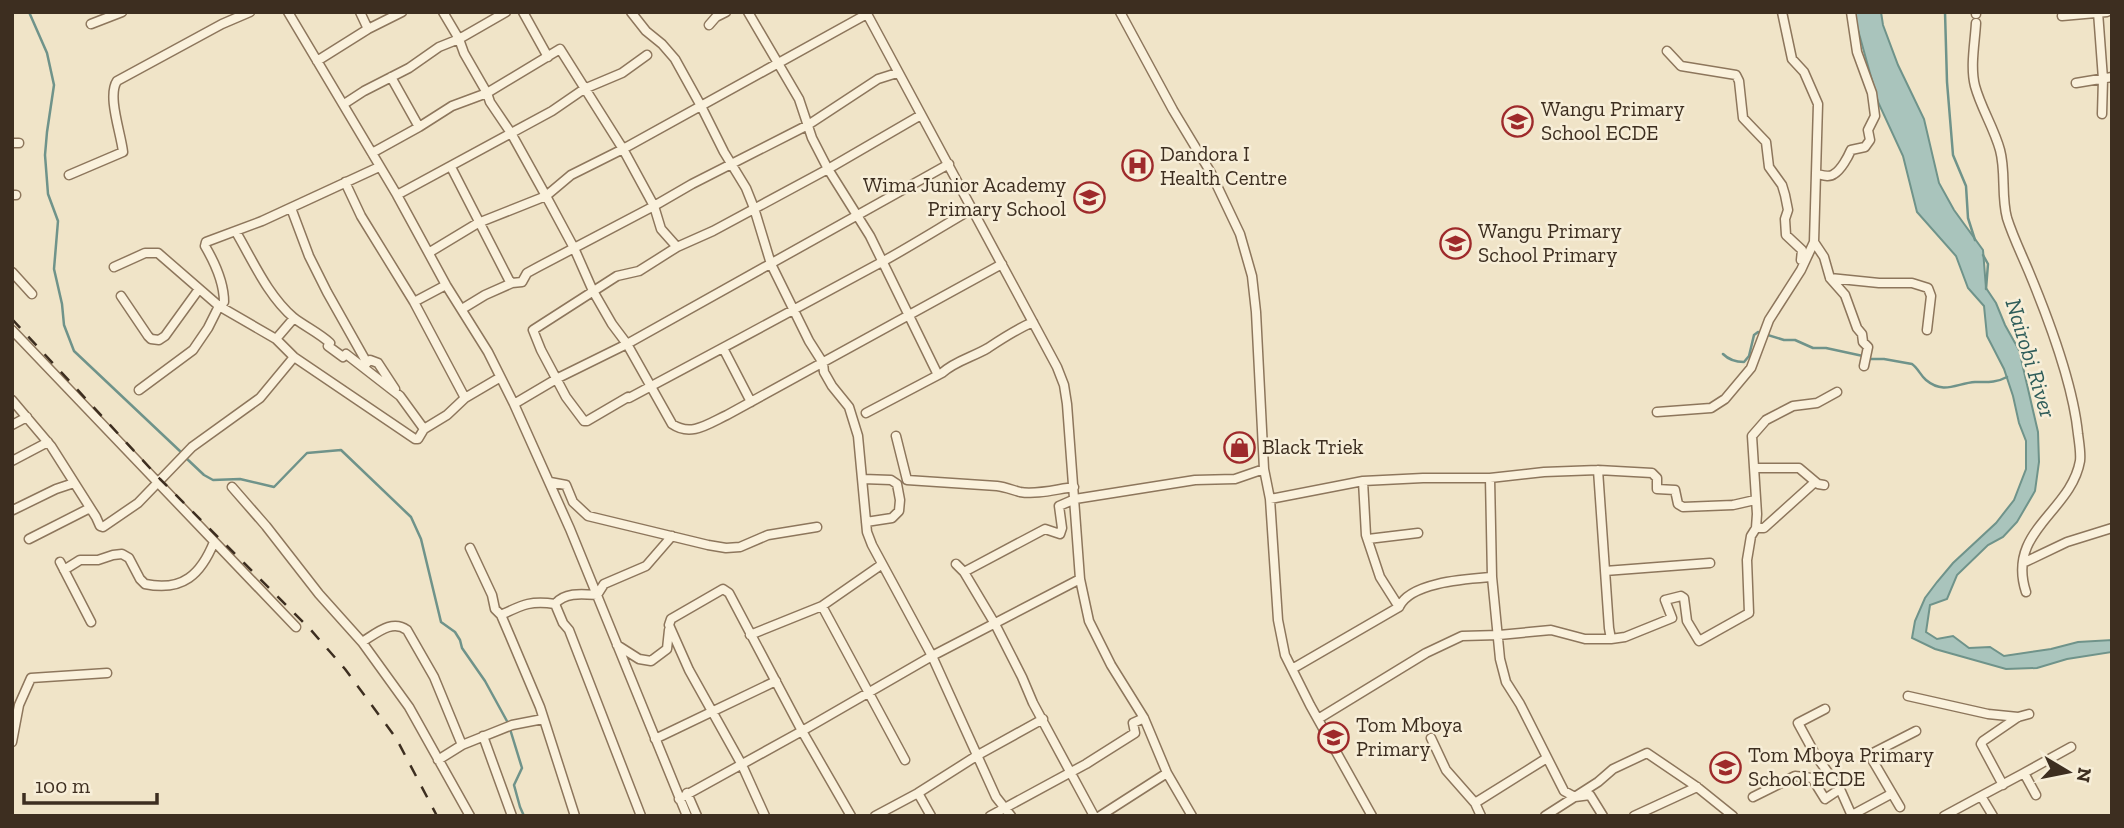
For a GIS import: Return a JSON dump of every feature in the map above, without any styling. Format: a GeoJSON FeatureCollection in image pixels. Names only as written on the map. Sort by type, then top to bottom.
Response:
{"type":"FeatureCollection","features":[{"type":"Feature","properties":{"kind":"street"},"geometry":{"type":"LineString","coordinates":[[91,24],[122,12]]}},
{"type":"Feature","properties":{"kind":"street"},"geometry":{"type":"LineString","coordinates":[[69,175],[123,152],[114,103],[113,88],[117,81],[222,24],[250,12]]}},
{"type":"Feature","properties":{"kind":"street"},"geometry":{"type":"LineString","coordinates":[[288,12],[430,252],[446,285],[488,352],[514,404],[550,482],[687,816]]}},
{"type":"Feature","properties":{"kind":"street"},"geometry":{"type":"LineString","coordinates":[[360,12],[368,30]]}},
{"type":"Feature","properties":{"kind":"street"},"geometry":{"type":"LineString","coordinates":[[317,61],[402,12]]}},
{"type":"Feature","properties":{"kind":"street"},"geometry":{"type":"LineString","coordinates":[[443,12],[459,38],[490,102],[511,133],[546,196],[612,324],[627,344],[672,424],[683,429],[697,429],[751,402],[1002,264]]}},
{"type":"Feature","properties":{"kind":"street"},"geometry":{"type":"LineString","coordinates":[[344,104],[409,68],[439,47],[506,12]]}},
{"type":"Feature","properties":{"kind":"street"},"geometry":{"type":"LineString","coordinates":[[523,12],[548,57]]}},
{"type":"Feature","properties":{"kind":"street"},"geometry":{"type":"LineString","coordinates":[[631,12],[646,31],[676,59],[730,164],[746,188],[771,264],[809,341],[823,363],[824,372],[849,407],[855,421],[866,522],[872,545],[932,656],[986,778],[1011,816]]}},
{"type":"Feature","properties":{"kind":"street"},"geometry":{"type":"LineString","coordinates":[[709,25],[716,17],[726,12]]}},
{"type":"Feature","properties":{"kind":"street"},"geometry":{"type":"LineString","coordinates":[[748,12],[799,99],[812,138],[883,261],[938,375]]}},
{"type":"Feature","properties":{"kind":"street"},"geometry":{"type":"LineString","coordinates":[[1120,12],[1211,173],[1240,234],[1252,276],[1256,312],[1264,469],[1270,499],[1279,620],[1285,655],[1372,816]]}},
{"type":"Feature","properties":{"kind":"street"},"geometry":{"type":"LineString","coordinates":[[1657,412],[1711,408],[1725,399],[1751,368],[1769,320],[1801,270],[1814,242],[1818,104],[1804,72],[1792,59],[1782,12]]}},
{"type":"Feature","properties":{"kind":"street"},"geometry":{"type":"LineString","coordinates":[[1817,174],[1835,174],[1851,150],[1865,147],[1870,140],[1868,130],[1875,116],[1872,93],[1857,51],[1851,12]]}},
{"type":"Feature","properties":{"kind":"street"},"geometry":{"type":"LineString","coordinates":[[430,252],[478,223],[546,196],[571,175],[623,149],[866,13],[1058,366],[1064,385],[1080,579],[1088,621],[1143,718],[1167,773],[1192,816]]}},
{"type":"Feature","properties":{"kind":"street"},"geometry":{"type":"LineString","coordinates":[[2062,16],[2101,13],[2107,78],[2102,114]]}},
{"type":"Feature","properties":{"kind":"street"},"geometry":{"type":"LineString","coordinates":[[1976,16],[1974,85],[2001,153],[2005,208],[2017,246],[2046,314],[2071,395],[2078,434],[2080,461],[2069,489],[2025,548],[2023,563],[2026,592]]}},
{"type":"Feature","properties":{"kind":"street"},"geometry":{"type":"LineString","coordinates":[[372,153],[452,106],[487,93],[560,49],[623,149],[654,206],[661,229],[677,247]]}},
{"type":"Feature","properties":{"kind":"street"},"geometry":{"type":"LineString","coordinates":[[1667,51],[1681,66],[1736,75],[1743,118],[1766,142],[1769,167],[1782,185],[1788,211],[1785,219],[1786,234],[1802,250],[1801,270]]}},
{"type":"Feature","properties":{"kind":"street"},"geometry":{"type":"LineString","coordinates":[[397,195],[552,111],[584,89],[622,72],[646,55]]}},
{"type":"Feature","properties":{"kind":"street"},"geometry":{"type":"LineString","coordinates":[[462,309],[485,295],[512,283],[522,282],[527,273],[808,125],[878,79],[897,73]]}},
{"type":"Feature","properties":{"kind":"street"},"geometry":{"type":"LineString","coordinates":[[391,77],[419,127]]}},
{"type":"Feature","properties":{"kind":"street"},"geometry":{"type":"LineString","coordinates":[[2076,83],[2107,78]]}},
{"type":"Feature","properties":{"kind":"street"},"geometry":{"type":"LineString","coordinates":[[921,115],[828,169],[677,247],[639,271],[617,276],[533,330],[566,397],[586,421],[883,261],[972,209]]}},
{"type":"Feature","properties":{"kind":"street"},"geometry":{"type":"LineString","coordinates":[[514,404],[949,164]]}},
{"type":"Feature","properties":{"kind":"street"},"geometry":{"type":"LineString","coordinates":[[139,390],[193,350],[224,300],[215,263],[205,243],[318,197],[379,167]]}},
{"type":"Feature","properties":{"kind":"street"},"geometry":{"type":"LineString","coordinates":[[451,167],[478,223],[512,283]]}},
{"type":"Feature","properties":{"kind":"street"},"geometry":{"type":"LineString","coordinates":[[345,182],[377,244],[414,302],[465,398]]}},
{"type":"Feature","properties":{"kind":"street"},"geometry":{"type":"LineString","coordinates":[[291,208],[309,256],[365,365]]}},
{"type":"Feature","properties":{"kind":"street"},"geometry":{"type":"LineString","coordinates":[[236,232],[272,294],[294,318],[319,334],[330,343],[328,346],[342,357],[346,354],[365,365],[400,396],[424,429]]}},
{"type":"Feature","properties":{"kind":"street"},"geometry":{"type":"LineString","coordinates":[[1814,242],[1824,257],[1830,278],[1845,295],[1863,342],[1868,347],[1866,360]]}},
{"type":"Feature","properties":{"kind":"street"},"geometry":{"type":"LineString","coordinates":[[114,267],[145,253],[158,253],[219,306],[276,339],[294,357],[412,438],[418,439],[424,429],[447,415],[465,398],[499,378]]}},
{"type":"Feature","properties":{"kind":"street"},"geometry":{"type":"LineString","coordinates":[[12,272],[32,295]]}},
{"type":"Feature","properties":{"kind":"street"},"geometry":{"type":"LineString","coordinates":[[1830,278],[1912,283],[1928,288],[1931,296],[1927,330]]}},
{"type":"Feature","properties":{"kind":"street"},"geometry":{"type":"LineString","coordinates":[[414,302],[446,285]]}},
{"type":"Feature","properties":{"kind":"street"},"geometry":{"type":"LineString","coordinates":[[121,296],[148,336],[159,340],[165,336],[200,289]]}},
{"type":"Feature","properties":{"kind":"street"},"geometry":{"type":"LineString","coordinates":[[276,339],[294,318]]}},
{"type":"Feature","properties":{"kind":"street"},"geometry":{"type":"LineString","coordinates":[[866,413],[1033,322]]}},
{"type":"Feature","properties":{"kind":"street"},"geometry":{"type":"LineString","coordinates":[[12,330],[296,627]]}},
{"type":"Feature","properties":{"kind":"street"},"geometry":{"type":"LineString","coordinates":[[723,348],[751,402]]}},
{"type":"Feature","properties":{"kind":"street"},"geometry":{"type":"LineString","coordinates":[[12,400],[48,442],[103,527],[128,511],[186,454],[260,398],[294,357]]}},
{"type":"Feature","properties":{"kind":"street"},"geometry":{"type":"LineString","coordinates":[[1318,719],[1426,653],[1462,636],[1551,630],[1585,639],[1625,637],[1672,618],[1665,600],[1681,596],[1684,598],[1687,621],[1699,641],[1749,613],[1747,560],[1751,536],[1756,528],[1752,436],[1766,420],[1793,406],[1817,402],[1837,392]]}},
{"type":"Feature","properties":{"kind":"street"},"geometry":{"type":"LineString","coordinates":[[12,425],[27,417]]}},
{"type":"Feature","properties":{"kind":"street"},"geometry":{"type":"LineString","coordinates":[[896,436],[907,481],[997,486],[1020,492],[1074,487]]}},
{"type":"Feature","properties":{"kind":"street"},"geometry":{"type":"LineString","coordinates":[[12,461],[48,442]]}},
{"type":"Feature","properties":{"kind":"street"},"geometry":{"type":"LineString","coordinates":[[1754,468],[1799,468],[1820,483],[1764,528],[1756,528]]}},
{"type":"Feature","properties":{"kind":"street"},"geometry":{"type":"LineString","coordinates":[[964,572],[1045,529],[1060,534],[1062,528],[1059,506],[1075,499],[1195,480],[1235,479],[1264,469]]}},
{"type":"Feature","properties":{"kind":"street"},"geometry":{"type":"LineString","coordinates":[[1270,499],[1363,481],[1490,478],[1598,470],[1652,473],[1657,478],[1657,489],[1675,490],[1678,504],[1683,507],[1733,505],[1755,500]]}},
{"type":"Feature","properties":{"kind":"street"},"geometry":{"type":"LineString","coordinates":[[1598,470],[1611,639]]}},
{"type":"Feature","properties":{"kind":"street"},"geometry":{"type":"LineString","coordinates":[[1490,478],[1492,577],[1500,659],[1506,682],[1564,791],[1575,797],[1590,795],[1603,816]]}},
{"type":"Feature","properties":{"kind":"street"},"geometry":{"type":"LineString","coordinates":[[863,479],[891,480],[897,484],[900,500],[899,511],[892,518],[866,522]]}},
{"type":"Feature","properties":{"kind":"street"},"geometry":{"type":"LineString","coordinates":[[1363,481],[1366,535],[1380,578],[1399,607]]}},
{"type":"Feature","properties":{"kind":"street"},"geometry":{"type":"LineString","coordinates":[[550,482],[566,485],[573,502],[588,516],[708,545],[740,547],[768,535],[817,527]]}},
{"type":"Feature","properties":{"kind":"street"},"geometry":{"type":"LineString","coordinates":[[13,510],[74,483]]}},
{"type":"Feature","properties":{"kind":"street"},"geometry":{"type":"LineString","coordinates":[[232,487],[362,642],[409,706],[470,816]]}},
{"type":"Feature","properties":{"kind":"street"},"geometry":{"type":"LineString","coordinates":[[29,539],[90,508]]}},
{"type":"Feature","properties":{"kind":"street"},"geometry":{"type":"LineString","coordinates":[[2023,563],[2067,542],[2112,528]]}},
{"type":"Feature","properties":{"kind":"street"},"geometry":{"type":"LineString","coordinates":[[1368,539],[1418,533]]}},
{"type":"Feature","properties":{"kind":"street"},"geometry":{"type":"LineString","coordinates":[[597,595],[604,584],[646,566],[672,537]]}},
{"type":"Feature","properties":{"kind":"street"},"geometry":{"type":"LineString","coordinates":[[91,622],[62,566],[80,560],[98,560],[121,554],[129,558],[145,584],[172,586],[201,568],[214,541]]}},
{"type":"Feature","properties":{"kind":"street"},"geometry":{"type":"LineString","coordinates":[[470,548],[540,707],[575,816]]}},
{"type":"Feature","properties":{"kind":"street"},"geometry":{"type":"LineString","coordinates":[[1605,571],[1710,563]]}},
{"type":"Feature","properties":{"kind":"street"},"geometry":{"type":"LineString","coordinates":[[956,564],[964,572],[995,624],[1094,816]]}},
{"type":"Feature","properties":{"kind":"street"},"geometry":{"type":"LineString","coordinates":[[750,635],[822,606],[881,565]]}},
{"type":"Feature","properties":{"kind":"street"},"geometry":{"type":"LineString","coordinates":[[1292,668],[1399,607],[1403,600],[1435,583],[1492,577]]}},
{"type":"Feature","properties":{"kind":"street"},"geometry":{"type":"LineString","coordinates":[[679,799],[932,656],[1080,579]]}},
{"type":"Feature","properties":{"kind":"street"},"geometry":{"type":"LineString","coordinates":[[617,645],[639,659],[651,661],[667,649],[671,619],[725,589],[851,816]]}},
{"type":"Feature","properties":{"kind":"street"},"geometry":{"type":"LineString","coordinates":[[555,604],[574,594],[597,595]]}},
{"type":"Feature","properties":{"kind":"street"},"geometry":{"type":"LineString","coordinates":[[501,615],[526,603],[555,604]]}},
{"type":"Feature","properties":{"kind":"street"},"geometry":{"type":"LineString","coordinates":[[555,604],[569,630],[641,816]]}},
{"type":"Feature","properties":{"kind":"street"},"geometry":{"type":"LineString","coordinates":[[822,606],[905,760]]}},
{"type":"Feature","properties":{"kind":"street"},"geometry":{"type":"LineString","coordinates":[[362,642],[391,625],[407,630],[434,677],[462,745]]}},
{"type":"Feature","properties":{"kind":"street"},"geometry":{"type":"LineString","coordinates":[[669,625],[765,815]]}},
{"type":"Feature","properties":{"kind":"street"},"geometry":{"type":"LineString","coordinates":[[12,742],[19,705],[30,678],[107,673]]}},
{"type":"Feature","properties":{"kind":"street"},"geometry":{"type":"LineString","coordinates":[[655,739],[776,681]]}},
{"type":"Feature","properties":{"kind":"street"},"geometry":{"type":"LineString","coordinates":[[1908,696],[1988,714],[2018,717]]}},
{"type":"Feature","properties":{"kind":"street"},"geometry":{"type":"LineString","coordinates":[[1825,709],[1798,723],[1816,756],[1840,789],[1852,815],[1891,794]]}},
{"type":"Feature","properties":{"kind":"street"},"geometry":{"type":"LineString","coordinates":[[2003,785],[1981,744],[2018,717],[2029,714]]}},
{"type":"Feature","properties":{"kind":"street"},"geometry":{"type":"LineString","coordinates":[[990,816],[1086,764],[1135,733],[1133,723],[1143,718]]}},
{"type":"Feature","properties":{"kind":"street"},"geometry":{"type":"LineString","coordinates":[[438,760],[483,736],[512,725],[543,719]]}},
{"type":"Feature","properties":{"kind":"street"},"geometry":{"type":"LineString","coordinates":[[875,816],[1042,719]]}},
{"type":"Feature","properties":{"kind":"street"},"geometry":{"type":"LineString","coordinates":[[1900,807],[1871,754],[1916,731]]}},
{"type":"Feature","properties":{"kind":"street"},"geometry":{"type":"LineString","coordinates":[[483,736],[512,816]]}},
{"type":"Feature","properties":{"kind":"street"},"geometry":{"type":"LineString","coordinates":[[1431,738],[1446,769],[1475,803],[1481,816]]}},
{"type":"Feature","properties":{"kind":"street"},"geometry":{"type":"LineString","coordinates":[[1944,816],[2071,747]]}},
{"type":"Feature","properties":{"kind":"street"},"geometry":{"type":"LineString","coordinates":[[1545,816],[1598,782],[1613,769],[1647,753],[1697,787],[1733,816]]}},
{"type":"Feature","properties":{"kind":"street"},"geometry":{"type":"LineString","coordinates":[[1475,803],[1548,758]]}},
{"type":"Feature","properties":{"kind":"street"},"geometry":{"type":"LineString","coordinates":[[1100,816],[1167,773]]}},
{"type":"Feature","properties":{"kind":"street"},"geometry":{"type":"LineString","coordinates":[[2024,773],[2036,795]]}},
{"type":"Feature","properties":{"kind":"street"},"geometry":{"type":"LineString","coordinates":[[1753,797],[1795,776],[1812,778],[1825,799],[1840,789]]}},
{"type":"Feature","properties":{"kind":"street"},"geometry":{"type":"LineString","coordinates":[[1635,816],[1697,787]]}},
{"type":"Feature","properties":{"kind":"street"},"geometry":{"type":"LineString","coordinates":[[687,793],[697,816]]}},
{"type":"Feature","properties":{"kind":"street"},"geometry":{"type":"LineString","coordinates":[[918,793],[931,816]]}},
{"type":"Feature","properties":{"kind":"street"},"geometry":{"type":"LineString","coordinates":[[1981,796],[1993,816]]}},
{"type":"Feature","properties":{"kind":"water"},"geometry":{"type":"Polygon","coordinates":[[[1853,12],[1881,12],[1898,65],[1924,119],[1939,183],[1954,210],[1983,250],[1986,288],[2019,350],[2038,432],[2039,462],[2035,491],[2017,522],[1957,575],[1947,599],[1930,605],[1926,632],[1937,639],[1953,636],[1969,648],[1990,647],[2004,656],[2078,642],[2112,640],[2112,652],[2067,659],[2037,668],[2006,669],[1935,649],[1912,638],[1915,621],[1925,598],[1953,563],[1996,523],[2014,500],[2026,469],[2026,441],[2004,369],[1987,336],[1984,306],[1968,288],[1956,256],[1917,212],[1903,156],[1878,102],[1853,12]]]}},
{"type":"Feature","properties":{"kind":"waterway"},"geometry":{"type":"LineString","coordinates":[[29,12],[47,53],[54,85],[45,155],[48,194],[58,221],[54,269],[64,325],[74,351],[182,453]]}},
{"type":"Feature","properties":{"kind":"waterway"},"geometry":{"type":"LineString","coordinates":[[1945,12],[1953,155],[1966,186],[1968,218],[1975,240]]}},
{"type":"Feature","properties":{"kind":"waterway"},"geometry":{"type":"LineString","coordinates":[[1983,255],[1988,264],[1986,289]]}},
{"type":"Feature","properties":{"kind":"waterway"},"geometry":{"type":"LineString","coordinates":[[1723,354],[1732,360],[1744,362],[1749,356],[1754,335],[1758,332],[1784,340],[1795,340],[1813,348],[1863,356]]}},
{"type":"Feature","properties":{"kind":"waterway"},"geometry":{"type":"LineString","coordinates":[[1869,359],[1912,364],[1926,380],[1939,387],[1995,381],[2007,377]]}},
{"type":"Feature","properties":{"kind":"waterway"},"geometry":{"type":"LineString","coordinates":[[186,458],[213,480],[240,479],[274,487],[307,453],[341,450],[411,517],[421,539],[441,622],[455,632],[508,723]]}},
{"type":"Feature","properties":{"kind":"waterway"},"geometry":{"type":"LineString","coordinates":[[510,729],[522,768],[514,785],[524,816]]}},
{"type":"Feature","properties":{"kind":"railway"},"geometry":{"type":"LineString","coordinates":[[12,319],[160,479],[310,629],[345,669],[396,738],[437,816]]}},
{"type":"Feature","properties":{"kind":"place","name":"Wangu Primary School ECDE"},"geometry":{"type":"Point","coordinates":[1518,121]}},
{"type":"Feature","properties":{"kind":"place","name":"Dandora I Health Centre"},"geometry":{"type":"Point","coordinates":[1137,166]}},
{"type":"Feature","properties":{"kind":"place","name":"Wima Junior Academy Primary School"},"geometry":{"type":"Point","coordinates":[1089,197]}},
{"type":"Feature","properties":{"kind":"place","name":"Wangu Primary School Primary"},"geometry":{"type":"Point","coordinates":[1455,243]}},
{"type":"Feature","properties":{"kind":"place","name":"Black Triek"},"geometry":{"type":"Point","coordinates":[1239,447]}},
{"type":"Feature","properties":{"kind":"place","name":"Tom Mboya Primary"},"geometry":{"type":"Point","coordinates":[1333,737]}},
{"type":"Feature","properties":{"kind":"place","name":"Tom Mboya Primary School ECDE"},"geometry":{"type":"Point","coordinates":[1725,767]}},
{"type":"Feature","properties":{"kind":"water label","name":"Nairobi River"},"geometry":{"type":"Point","coordinates":[2031,358]}}]}
